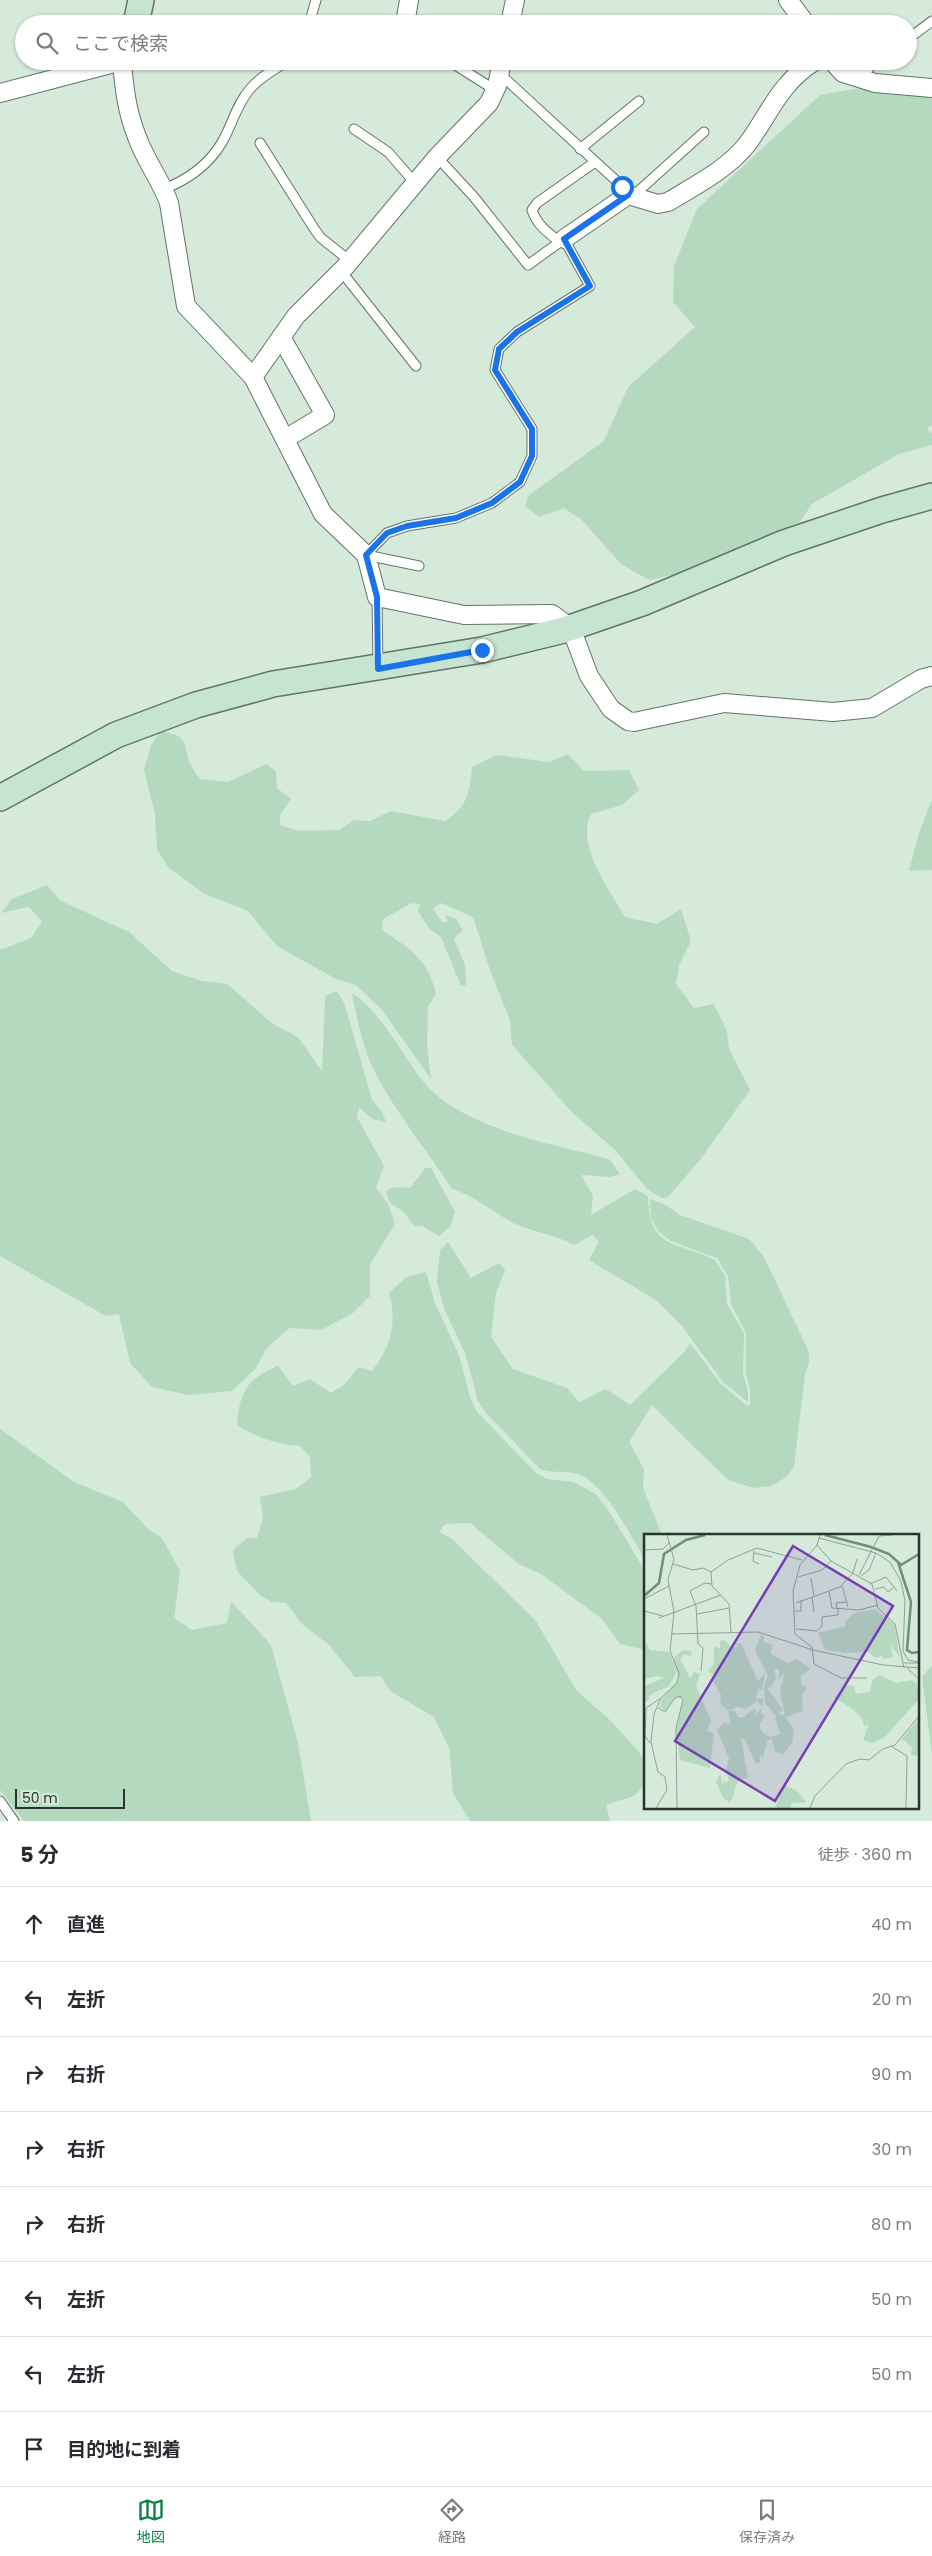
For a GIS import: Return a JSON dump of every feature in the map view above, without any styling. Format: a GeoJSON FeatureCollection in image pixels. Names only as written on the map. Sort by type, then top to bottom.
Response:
{"type":"FeatureCollection","features":[{"type":"Feature","properties":{"kind":"street"},"geometry":{"type":"LineString","coordinates":[[138,15],[141,0]]}},
{"type":"Feature","properties":{"kind":"street"},"geometry":{"type":"LineString","coordinates":[[407,15],[409,0]]}},
{"type":"Feature","properties":{"kind":"street"},"geometry":{"type":"LineString","coordinates":[[512,15],[515,0]]}},
{"type":"Feature","properties":{"kind":"street"},"geometry":{"type":"LineString","coordinates":[[788,0],[799,15]]}},
{"type":"Feature","properties":{"kind":"street"},"geometry":{"type":"LineString","coordinates":[[0,93],[88,70]]}},
{"type":"Feature","properties":{"kind":"street"},"geometry":{"type":"LineString","coordinates":[[123,70],[125,102],[137,139],[164,189],[169,204],[186,306],[253,378],[323,514],[366,555],[377,597],[464,615],[552,614],[571,628],[588,676],[611,709],[628,721],[634,722],[724,702],[833,712],[872,708],[921,679],[932,676]]}},
{"type":"Feature","properties":{"kind":"street"},"geometry":{"type":"LineString","coordinates":[[562,240],[630,196],[658,204],[668,202],[719,171],[747,144],[777,95],[802,70]]}},
{"type":"Feature","properties":{"kind":"street"},"geometry":{"type":"LineString","coordinates":[[840,70],[843,73],[876,83],[932,88]]}},
{"type":"Feature","properties":{"kind":"street"},"geometry":{"type":"LineString","coordinates":[[253,378],[296,316],[346,266],[437,157],[489,103],[499,75]]}},
{"type":"Feature","properties":{"kind":"street"},"geometry":{"type":"LineString","coordinates":[[281,337],[325,415],[285,439]]}},
{"type":"Feature","properties":{"kind":"street"},"geometry":{"type":"LineString","coordinates":[[0,798],[116,735],[196,705],[272,684],[378,669],[482,650],[571,628],[642,603],[784,544],[882,510],[932,496]]}},
{"type":"Feature","properties":{"kind":"lane"},"geometry":{"type":"LineString","coordinates":[[312,15],[316,0]]}},
{"type":"Feature","properties":{"kind":"lane"},"geometry":{"type":"LineString","coordinates":[[917,32],[932,21]]}},
{"type":"Feature","properties":{"kind":"lane"},"geometry":{"type":"LineString","coordinates":[[164,189],[194,173],[213,154],[222,143],[239,103],[251,87],[275,70]]}},
{"type":"Feature","properties":{"kind":"lane"},"geometry":{"type":"LineString","coordinates":[[482,70],[499,75],[630,196],[704,132]]}},
{"type":"Feature","properties":{"kind":"lane"},"geometry":{"type":"LineString","coordinates":[[861,78],[868,70]]}},
{"type":"Feature","properties":{"kind":"lane"},"geometry":{"type":"LineString","coordinates":[[580,149],[639,101]]}},
{"type":"Feature","properties":{"kind":"lane"},"geometry":{"type":"LineString","coordinates":[[354,129],[388,152],[415,183]]}},
{"type":"Feature","properties":{"kind":"lane"},"geometry":{"type":"LineString","coordinates":[[260,143],[318,234],[346,266],[416,366]]}},
{"type":"Feature","properties":{"kind":"lane"},"geometry":{"type":"LineString","coordinates":[[437,157],[474,197],[528,265],[562,240]]}},
{"type":"Feature","properties":{"kind":"lane"},"geometry":{"type":"LineString","coordinates":[[366,555],[387,533],[407,526],[456,518],[492,503],[520,482],[532,456],[532,429],[495,370],[499,349],[517,332],[590,286],[562,240],[543,229],[532,210],[537,203],[595,162]]}},
{"type":"Feature","properties":{"kind":"lane"},"geometry":{"type":"LineString","coordinates":[[366,555],[419,566]]}},
{"type":"Feature","properties":{"kind":"lane"},"geometry":{"type":"LineString","coordinates":[[377,597],[378,669]]}},
{"type":"Feature","properties":{"kind":"lane"},"geometry":{"type":"LineString","coordinates":[[0,1802],[14,1821]]}},
{"type":"Feature","properties":{"kind":"green space"},"geometry":{"type":"Polygon","coordinates":[[[872,86],[932,95],[932,425],[927,428],[932,434],[932,445],[899,454],[812,504],[798,524],[682,573],[649,580],[621,564],[582,520],[564,508],[539,517],[525,506],[529,495],[604,441],[628,387],[695,327],[673,302],[674,266],[697,209],[820,95],[872,86]]]}},
{"type":"Feature","properties":{"kind":"green space"},"geometry":{"type":"Polygon","coordinates":[[[161,731],[175,735],[182,740],[192,768],[200,779],[228,782],[266,764],[276,771],[277,788],[291,799],[280,815],[280,825],[299,831],[339,830],[354,820],[370,821],[391,811],[445,821],[453,816],[466,799],[472,767],[497,755],[549,762],[568,754],[584,771],[629,770],[639,790],[622,805],[591,814],[587,826],[587,839],[596,867],[625,917],[657,924],[681,909],[691,941],[679,965],[676,984],[694,1008],[714,1004],[727,1031],[729,1049],[750,1090],[700,1160],[668,1197],[662,1198],[648,1190],[616,1151],[571,1111],[512,1045],[510,1020],[491,973],[473,917],[441,903],[433,909],[442,922],[448,922],[445,915],[456,919],[463,930],[454,939],[465,965],[466,985],[461,986],[441,937],[429,928],[418,912],[420,904],[412,903],[383,919],[382,930],[409,949],[423,963],[433,982],[436,994],[428,1006],[427,1044],[431,1079],[382,1010],[356,985],[336,979],[277,946],[248,911],[203,893],[169,868],[157,850],[155,814],[144,770],[151,745],[161,731]]]}},
{"type":"Feature","properties":{"kind":"green space"},"geometry":{"type":"Polygon","coordinates":[[[932,800],[932,870],[909,871],[919,833],[932,800]]]}},
{"type":"Feature","properties":{"kind":"green space"},"geometry":{"type":"Polygon","coordinates":[[[47,885],[61,901],[129,932],[172,971],[202,981],[227,984],[273,1024],[298,1037],[322,1071],[325,996],[337,991],[345,1005],[372,1100],[382,1112],[386,1122],[373,1119],[359,1108],[357,1117],[384,1166],[376,1188],[388,1204],[395,1224],[370,1264],[370,1296],[353,1313],[321,1330],[289,1328],[266,1349],[256,1368],[232,1391],[189,1395],[152,1387],[130,1363],[119,1314],[106,1316],[0,1256],[0,950],[31,938],[42,922],[29,907],[1,913],[12,899],[47,885]]]}},
{"type":"Feature","properties":{"kind":"green space"},"geometry":{"type":"Polygon","coordinates":[[[352,993],[382,1023],[423,1081],[440,1098],[460,1111],[484,1123],[509,1132],[609,1159],[620,1174],[610,1177],[581,1175],[593,1196],[591,1215],[635,1189],[648,1196],[653,1226],[659,1235],[677,1246],[715,1260],[725,1276],[727,1304],[744,1334],[743,1374],[748,1391],[748,1402],[723,1382],[682,1326],[656,1300],[589,1260],[599,1242],[593,1235],[574,1245],[518,1225],[470,1196],[452,1189],[384,1089],[371,1065],[358,1024],[352,993]]]}},
{"type":"Feature","properties":{"kind":"green space"},"geometry":{"type":"Polygon","coordinates":[[[425,1168],[431,1168],[455,1212],[450,1227],[439,1236],[422,1226],[415,1226],[403,1211],[391,1203],[386,1191],[393,1187],[410,1188],[425,1168]]]}},
{"type":"Feature","properties":{"kind":"green space"},"geometry":{"type":"Polygon","coordinates":[[[650,1199],[664,1204],[680,1215],[749,1239],[764,1257],[809,1352],[809,1362],[805,1374],[794,1467],[786,1477],[771,1486],[754,1488],[728,1480],[652,1405],[629,1442],[644,1469],[643,1488],[662,1534],[644,1534],[644,1558],[625,1525],[598,1488],[588,1479],[578,1474],[540,1469],[486,1413],[478,1401],[465,1353],[444,1308],[437,1282],[440,1250],[448,1242],[471,1278],[499,1263],[505,1270],[496,1293],[491,1337],[513,1369],[567,1388],[579,1402],[606,1389],[630,1405],[685,1351],[690,1343],[720,1383],[746,1405],[750,1405],[750,1389],[746,1374],[746,1333],[731,1304],[728,1276],[717,1258],[671,1241],[658,1231],[651,1217],[650,1199]]]}},
{"type":"Feature","properties":{"kind":"green space"},"geometry":{"type":"Polygon","coordinates":[[[426,1272],[435,1303],[459,1355],[470,1397],[477,1412],[536,1473],[547,1479],[573,1482],[596,1494],[612,1516],[644,1570],[644,1650],[620,1644],[602,1619],[541,1574],[519,1564],[470,1523],[445,1524],[439,1532],[452,1539],[536,1621],[576,1690],[611,1721],[644,1760],[644,1785],[634,1796],[606,1805],[610,1821],[470,1821],[453,1793],[449,1748],[434,1717],[390,1691],[381,1676],[355,1677],[329,1645],[302,1624],[286,1603],[272,1602],[260,1595],[237,1571],[233,1550],[247,1538],[257,1538],[263,1517],[260,1497],[296,1489],[311,1477],[310,1457],[300,1446],[267,1440],[237,1425],[240,1403],[247,1388],[259,1376],[278,1366],[293,1386],[310,1379],[331,1393],[344,1385],[359,1367],[372,1371],[384,1353],[391,1334],[393,1314],[389,1293],[406,1277],[426,1272]]]}},
{"type":"Feature","properties":{"kind":"green space"},"geometry":{"type":"Polygon","coordinates":[[[0,1429],[74,1482],[123,1502],[147,1528],[162,1538],[180,1571],[174,1618],[192,1630],[227,1623],[231,1601],[271,1645],[298,1743],[311,1821],[24,1821],[0,1790],[0,1429]]]}},
{"type":"Feature","properties":{"kind":"green space"},"geometry":{"type":"Polygon","coordinates":[[[932,1665],[932,1754],[922,1677],[932,1665]]]}},
{"type":"Feature","properties":{"kind":"route"},"geometry":{"type":"LineString","coordinates":[[482,650],[378,669],[377,597],[366,555],[387,533],[407,526],[456,518],[492,503],[520,482],[532,456],[532,429],[495,370],[499,349],[517,332],[590,286],[564,239],[628,195],[622,187]]}}]}
